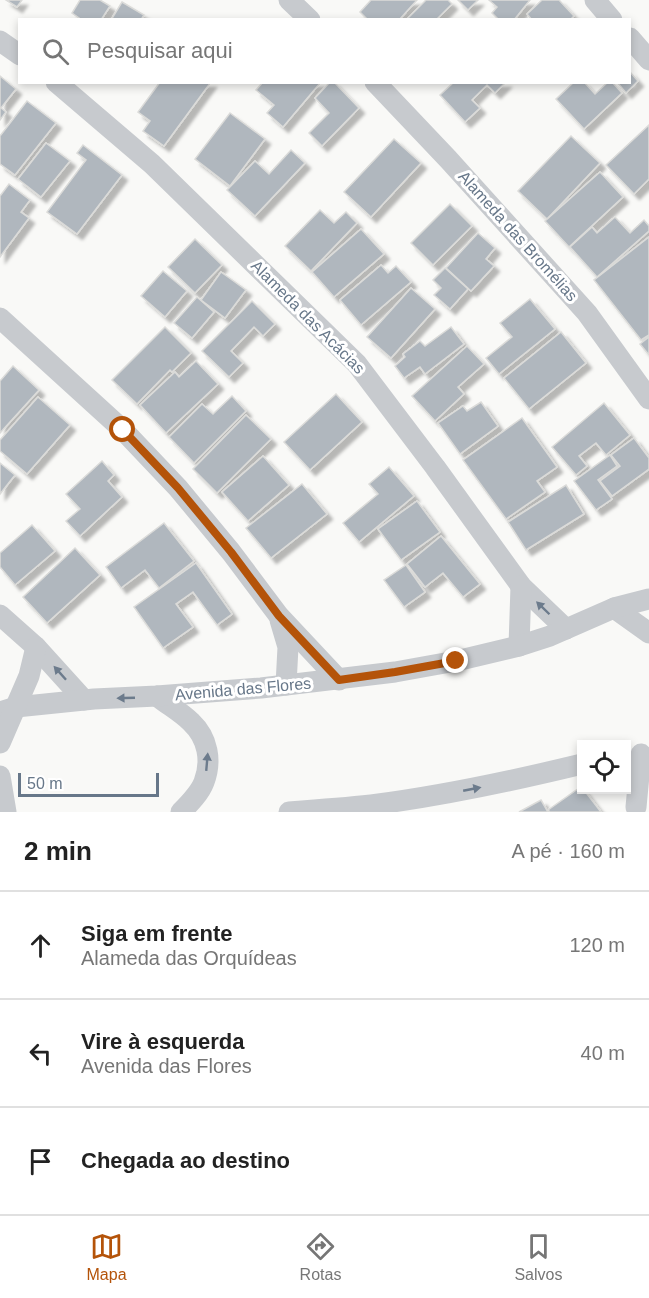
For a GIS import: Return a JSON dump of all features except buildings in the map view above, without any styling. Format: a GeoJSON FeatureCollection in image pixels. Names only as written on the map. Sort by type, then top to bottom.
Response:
{"type":"FeatureCollection","features":[{"type":"Feature","properties":{"kind":"street"},"geometry":{"type":"LineString","coordinates":[[289,0],[308,18]]}},
{"type":"Feature","properties":{"kind":"street"},"geometry":{"type":"LineString","coordinates":[[595,0],[610,18]]}},
{"type":"Feature","properties":{"kind":"street"},"geometry":{"type":"LineString","coordinates":[[631,39],[649,60]]}},
{"type":"Feature","properties":{"kind":"street"},"geometry":{"type":"LineString","coordinates":[[0,41],[18,54]]}},
{"type":"Feature","properties":{"kind":"street","name":"Alameda das Acácias"},"geometry":{"type":"LineString","coordinates":[[58,84],[152,164],[357,364],[521,586],[566,629]]}},
{"type":"Feature","properties":{"kind":"street","name":"Alameda das Bromélias"},"geometry":{"type":"LineString","coordinates":[[377,84],[587,313],[649,399]]}},
{"type":"Feature","properties":{"kind":"street"},"geometry":{"type":"LineString","coordinates":[[0,318],[123,430],[178,488],[231,552],[279,616],[339,680]]}},
{"type":"Feature","properties":{"kind":"street"},"geometry":{"type":"LineString","coordinates":[[519,646],[521,586]]}},
{"type":"Feature","properties":{"kind":"street","name":"Avenida das Flores"},"geometry":{"type":"LineString","coordinates":[[8,710],[84,700],[286,686],[405,670],[519,646],[614,608],[649,599]]}},
{"type":"Feature","properties":{"kind":"street"},"geometry":{"type":"LineString","coordinates":[[614,608],[649,633]]}},
{"type":"Feature","properties":{"kind":"street"},"geometry":{"type":"LineString","coordinates":[[0,615],[36,646],[84,700]]}},
{"type":"Feature","properties":{"kind":"street"},"geometry":{"type":"LineString","coordinates":[[279,616],[288,647],[286,686]]}},
{"type":"Feature","properties":{"kind":"street"},"geometry":{"type":"LineString","coordinates":[[0,743],[8,710],[29,676],[36,646]]}},
{"type":"Feature","properties":{"kind":"street"},"geometry":{"type":"LineString","coordinates":[[157,696],[192,723],[204,738],[208,751],[204,784],[181,812]]}},
{"type":"Feature","properties":{"kind":"street"},"geometry":{"type":"LineString","coordinates":[[637,809],[641,752]]}},
{"type":"Feature","properties":{"kind":"street"},"geometry":{"type":"LineString","coordinates":[[289,812],[427,804],[577,765]]}},
{"type":"Feature","properties":{"kind":"street"},"geometry":{"type":"LineString","coordinates":[[0,776],[3,812]]}},
{"type":"Feature","properties":{"kind":"street"},"geometry":{"type":"LineString","coordinates":[[631,793],[637,809]]}},
{"type":"Feature","properties":{"kind":"route"},"geometry":{"type":"LineString","coordinates":[[123,430],[178,488],[231,552],[279,616],[339,680],[456,661]]}}]}
